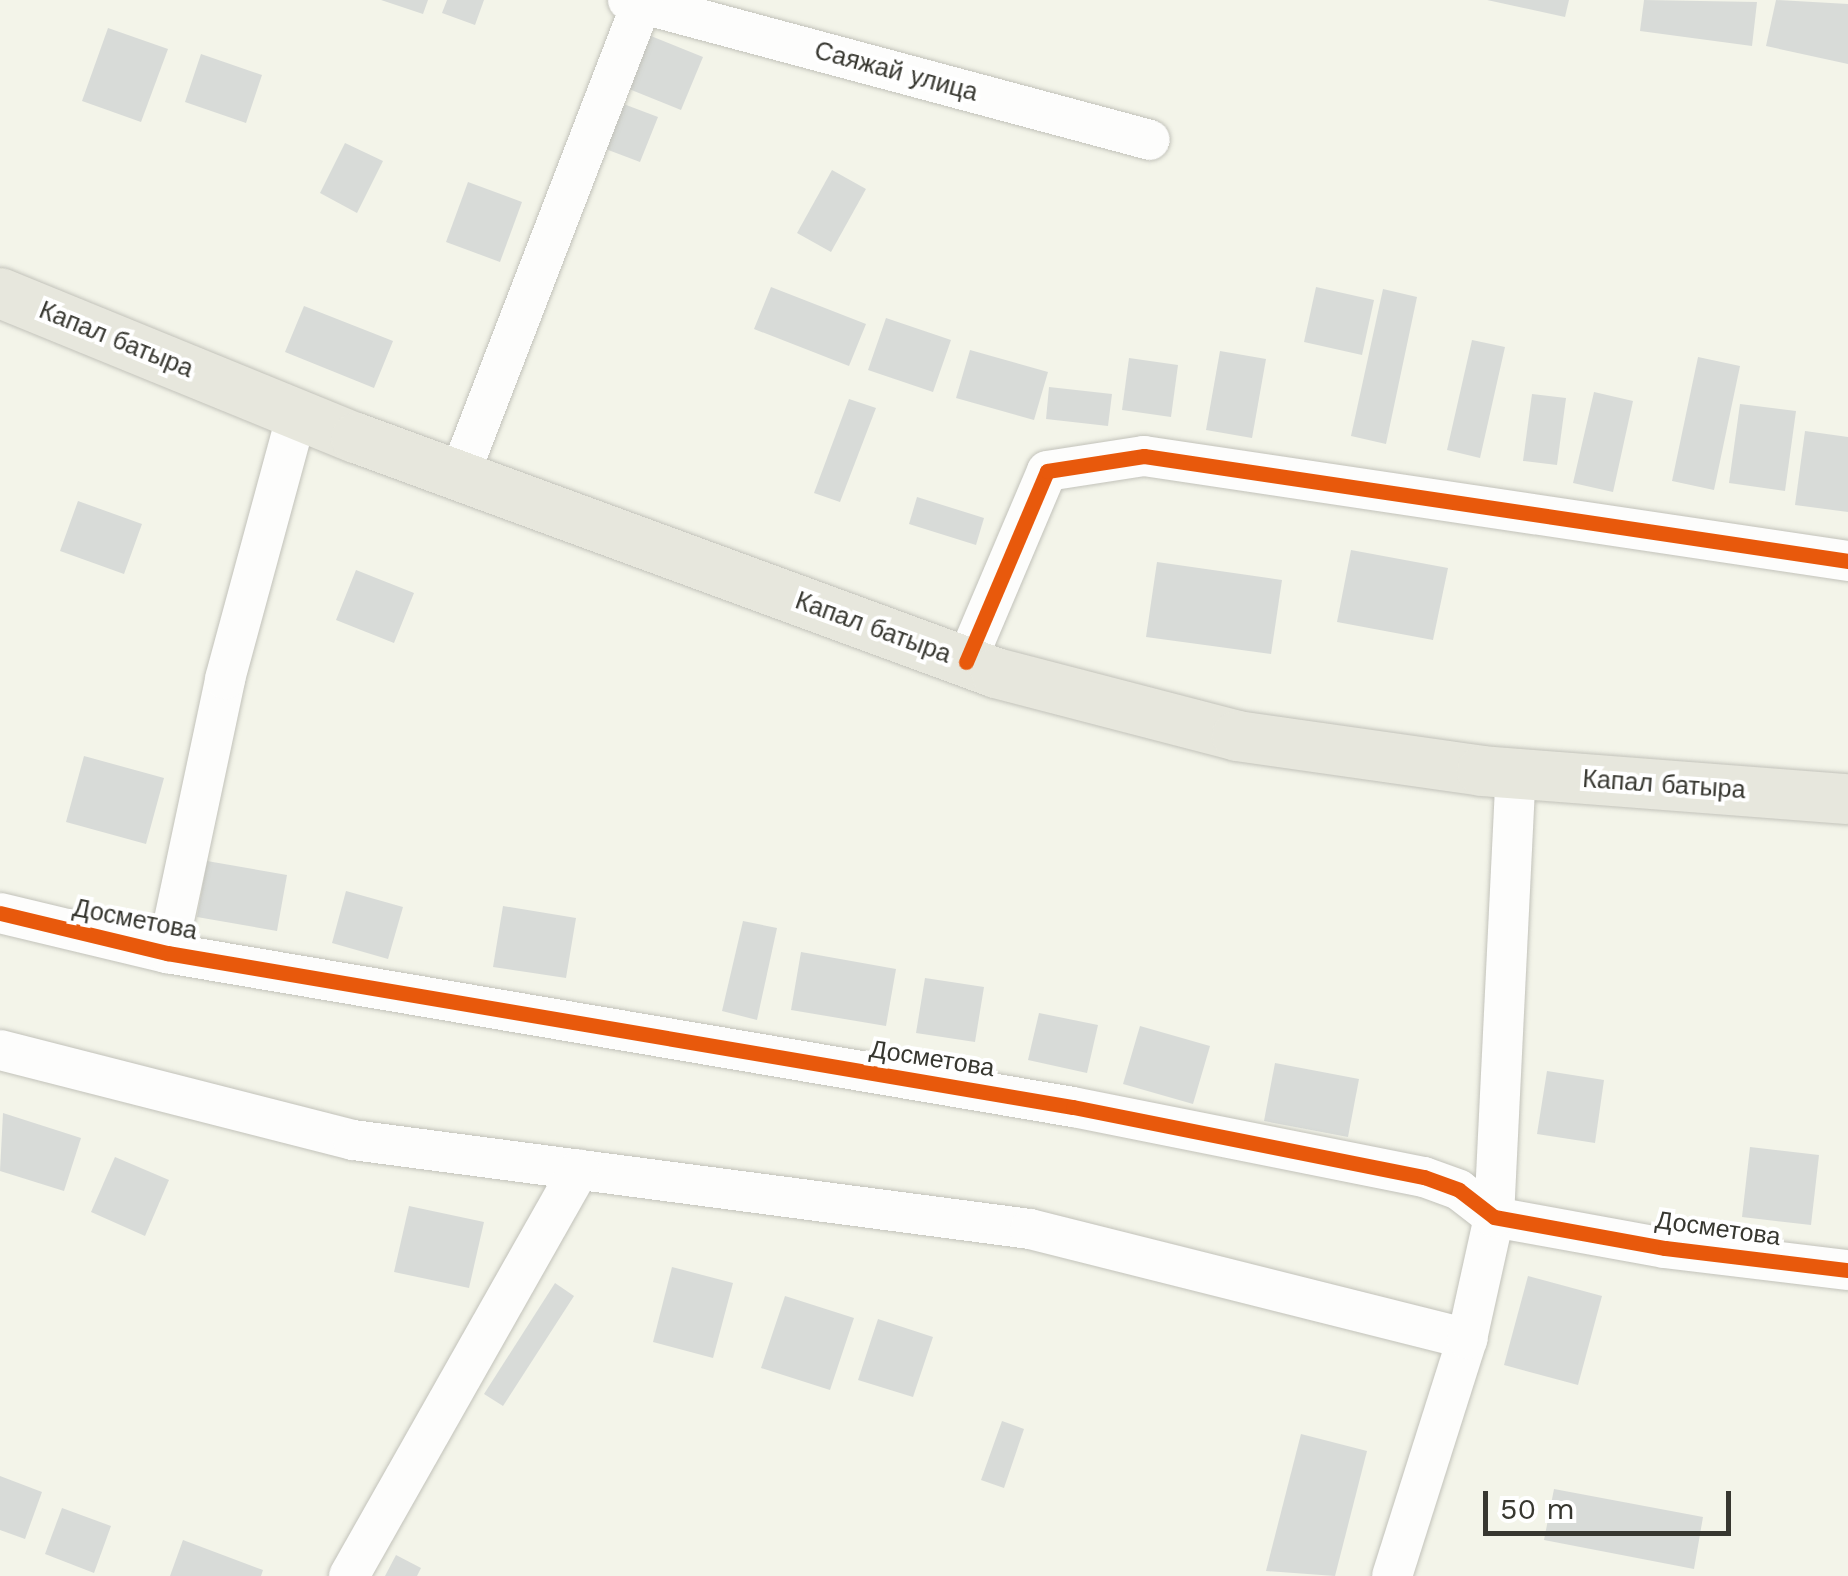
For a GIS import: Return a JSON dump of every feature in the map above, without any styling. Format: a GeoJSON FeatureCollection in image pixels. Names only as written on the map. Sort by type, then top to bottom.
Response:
{"type":"FeatureCollection","features":[{"type":"Feature","properties":{"kind":"main road","name":"Капал батыра"},"geometry":{"type":"LineString","coordinates":[[0,293],[459,476],[966,662],[1237,736],[1516,774],[1848,800]]}},
{"type":"Feature","properties":{"kind":"street","name":"Саяжай улица"},"geometry":{"type":"LineString","coordinates":[[459,476],[637,2],[1150,140]]}},
{"type":"Feature","properties":{"kind":"street"},"geometry":{"type":"LineString","coordinates":[[167,952],[225,680],[297,414]]}},
{"type":"Feature","properties":{"kind":"street"},"geometry":{"type":"LineString","coordinates":[[966,662],[1046,471],[1144,456],[1848,561]]}},
{"type":"Feature","properties":{"kind":"street"},"geometry":{"type":"LineString","coordinates":[[1392,1576],[1466,1339],[1494,1217],[1516,774]]}},
{"type":"Feature","properties":{"kind":"street","name":"Досметова"},"geometry":{"type":"LineString","coordinates":[[0,913],[167,952],[1112,1114],[1424,1177],[1459,1190],[1494,1217],[1665,1248],[1848,1270]]}},
{"type":"Feature","properties":{"kind":"street"},"geometry":{"type":"LineString","coordinates":[[0,1050],[353,1140],[1030,1229],[1466,1339]]}},
{"type":"Feature","properties":{"kind":"street"},"geometry":{"type":"LineString","coordinates":[[349,1576],[579,1170]]}},
{"type":"Feature","properties":{"kind":"building"},"geometry":{"type":"Polygon","coordinates":[[[381,0],[428,0],[423,14],[381,0]]]}},
{"type":"Feature","properties":{"kind":"building"},"geometry":{"type":"Polygon","coordinates":[[[447,0],[484,0],[475,25],[442,13],[447,0]]]}},
{"type":"Feature","properties":{"kind":"building"},"geometry":{"type":"Polygon","coordinates":[[[1487,0],[1569,0],[1565,17],[1487,0]]]}},
{"type":"Feature","properties":{"kind":"building"},"geometry":{"type":"Polygon","coordinates":[[[1644,0],[1757,2],[1752,46],[1640,31],[1644,0]]]}},
{"type":"Feature","properties":{"kind":"building"},"geometry":{"type":"Polygon","coordinates":[[[1776,0],[1848,4],[1848,64],[1766,46],[1776,0]]]}},
{"type":"Feature","properties":{"kind":"building"},"geometry":{"type":"Polygon","coordinates":[[[108,28],[168,49],[141,122],[82,101],[108,28]]]}},
{"type":"Feature","properties":{"kind":"building"},"geometry":{"type":"Polygon","coordinates":[[[646,34],[703,57],[681,110],[624,87],[646,34]]]}},
{"type":"Feature","properties":{"kind":"building"},"geometry":{"type":"Polygon","coordinates":[[[201,54],[262,75],[246,123],[185,102],[201,54]]]}},
{"type":"Feature","properties":{"kind":"building"},"geometry":{"type":"Polygon","coordinates":[[[613,100],[658,117],[640,162],[595,145],[613,100]]]}},
{"type":"Feature","properties":{"kind":"building"},"geometry":{"type":"Polygon","coordinates":[[[345,143],[383,161],[357,213],[320,193],[345,143]]]}},
{"type":"Feature","properties":{"kind":"building"},"geometry":{"type":"Polygon","coordinates":[[[832,170],[866,189],[831,252],[797,233],[832,170]]]}},
{"type":"Feature","properties":{"kind":"building"},"geometry":{"type":"Polygon","coordinates":[[[468,182],[522,202],[500,262],[446,242],[468,182]]]}},
{"type":"Feature","properties":{"kind":"building"},"geometry":{"type":"Polygon","coordinates":[[[771,287],[866,324],[849,366],[754,329],[771,287]]]}},
{"type":"Feature","properties":{"kind":"building"},"geometry":{"type":"Polygon","coordinates":[[[1316,287],[1374,300],[1362,355],[1304,342],[1316,287]]]}},
{"type":"Feature","properties":{"kind":"building"},"geometry":{"type":"Polygon","coordinates":[[[1383,289],[1417,297],[1386,444],[1351,436],[1383,289]]]}},
{"type":"Feature","properties":{"kind":"building"},"geometry":{"type":"Polygon","coordinates":[[[304,306],[393,341],[374,388],[285,352],[304,306]]]}},
{"type":"Feature","properties":{"kind":"building"},"geometry":{"type":"Polygon","coordinates":[[[886,318],[951,340],[933,392],[868,370],[886,318]]]}},
{"type":"Feature","properties":{"kind":"building"},"geometry":{"type":"Polygon","coordinates":[[[1472,340],[1505,347],[1480,458],[1447,450],[1472,340]]]}},
{"type":"Feature","properties":{"kind":"building"},"geometry":{"type":"Polygon","coordinates":[[[970,350],[1048,372],[1034,420],[956,398],[970,350]]]}},
{"type":"Feature","properties":{"kind":"building"},"geometry":{"type":"Polygon","coordinates":[[[1220,351],[1266,359],[1252,438],[1206,430],[1220,351]]]}},
{"type":"Feature","properties":{"kind":"building"},"geometry":{"type":"Polygon","coordinates":[[[1698,357],[1740,366],[1714,490],[1672,481],[1698,357]]]}},
{"type":"Feature","properties":{"kind":"building"},"geometry":{"type":"Polygon","coordinates":[[[1129,358],[1178,365],[1171,417],[1122,410],[1129,358]]]}},
{"type":"Feature","properties":{"kind":"building"},"geometry":{"type":"Polygon","coordinates":[[[1049,387],[1112,394],[1108,426],[1046,419],[1049,387]]]}},
{"type":"Feature","properties":{"kind":"building"},"geometry":{"type":"Polygon","coordinates":[[[1594,392],[1633,401],[1613,492],[1573,483],[1594,392]]]}},
{"type":"Feature","properties":{"kind":"building"},"geometry":{"type":"Polygon","coordinates":[[[1532,394],[1566,398],[1557,465],[1523,461],[1532,394]]]}},
{"type":"Feature","properties":{"kind":"building"},"geometry":{"type":"Polygon","coordinates":[[[849,399],[876,408],[840,502],[814,493],[849,399]]]}},
{"type":"Feature","properties":{"kind":"building"},"geometry":{"type":"Polygon","coordinates":[[[1740,404],[1796,411],[1785,491],[1729,483],[1740,404]]]}},
{"type":"Feature","properties":{"kind":"building"},"geometry":{"type":"Polygon","coordinates":[[[1805,431],[1848,437],[1848,512],[1795,505],[1805,431]]]}},
{"type":"Feature","properties":{"kind":"building"},"geometry":{"type":"Polygon","coordinates":[[[917,497],[984,518],[976,545],[909,524],[917,497]]]}},
{"type":"Feature","properties":{"kind":"building"},"geometry":{"type":"Polygon","coordinates":[[[78,501],[142,524],[124,574],[60,551],[78,501]]]}},
{"type":"Feature","properties":{"kind":"building"},"geometry":{"type":"Polygon","coordinates":[[[1351,550],[1448,568],[1433,640],[1337,622],[1351,550]]]}},
{"type":"Feature","properties":{"kind":"building"},"geometry":{"type":"Polygon","coordinates":[[[1157,562],[1282,580],[1271,654],[1146,637],[1157,562]]]}},
{"type":"Feature","properties":{"kind":"building"},"geometry":{"type":"Polygon","coordinates":[[[356,570],[414,593],[394,643],[336,620],[356,570]]]}},
{"type":"Feature","properties":{"kind":"building"},"geometry":{"type":"Polygon","coordinates":[[[84,756],[164,778],[146,844],[66,822],[84,756]]]}},
{"type":"Feature","properties":{"kind":"building"},"geometry":{"type":"Polygon","coordinates":[[[207,861],[287,875],[277,931],[197,917],[207,861]]]}},
{"type":"Feature","properties":{"kind":"building"},"geometry":{"type":"Polygon","coordinates":[[[346,891],[403,907],[388,959],[332,943],[346,891]]]}},
{"type":"Feature","properties":{"kind":"building"},"geometry":{"type":"Polygon","coordinates":[[[503,906],[576,918],[566,978],[493,967],[503,906]]]}},
{"type":"Feature","properties":{"kind":"building"},"geometry":{"type":"Polygon","coordinates":[[[743,921],[777,928],[757,1020],[722,1011],[743,921]]]}},
{"type":"Feature","properties":{"kind":"building"},"geometry":{"type":"Polygon","coordinates":[[[801,952],[896,969],[886,1026],[791,1010],[801,952]]]}},
{"type":"Feature","properties":{"kind":"building"},"geometry":{"type":"Polygon","coordinates":[[[925,978],[984,987],[975,1042],[916,1033],[925,978]]]}},
{"type":"Feature","properties":{"kind":"building"},"geometry":{"type":"Polygon","coordinates":[[[1039,1013],[1098,1025],[1087,1073],[1028,1060],[1039,1013]]]}},
{"type":"Feature","properties":{"kind":"building"},"geometry":{"type":"Polygon","coordinates":[[[1140,1026],[1210,1046],[1193,1104],[1123,1084],[1140,1026]]]}},
{"type":"Feature","properties":{"kind":"building"},"geometry":{"type":"Polygon","coordinates":[[[1275,1063],[1359,1079],[1348,1137],[1264,1121],[1275,1063]]]}},
{"type":"Feature","properties":{"kind":"building"},"geometry":{"type":"Polygon","coordinates":[[[1547,1071],[1604,1080],[1595,1143],[1537,1134],[1547,1071]]]}},
{"type":"Feature","properties":{"kind":"building"},"geometry":{"type":"Polygon","coordinates":[[[3,1113],[81,1138],[64,1191],[0,1171],[3,1113]]]}},
{"type":"Feature","properties":{"kind":"building"},"geometry":{"type":"Polygon","coordinates":[[[1750,1147],[1819,1155],[1811,1225],[1742,1217],[1750,1147]]]}},
{"type":"Feature","properties":{"kind":"building"},"geometry":{"type":"Polygon","coordinates":[[[115,1157],[169,1180],[145,1236],[91,1212],[115,1157]]]}},
{"type":"Feature","properties":{"kind":"building"},"geometry":{"type":"Polygon","coordinates":[[[409,1206],[484,1222],[469,1288],[394,1272],[409,1206]]]}},
{"type":"Feature","properties":{"kind":"building"},"geometry":{"type":"Polygon","coordinates":[[[672,1267],[733,1283],[713,1358],[653,1342],[672,1267]]]}},
{"type":"Feature","properties":{"kind":"building"},"geometry":{"type":"Polygon","coordinates":[[[1528,1276],[1602,1296],[1578,1385],[1504,1365],[1528,1276]]]}},
{"type":"Feature","properties":{"kind":"building"},"geometry":{"type":"Polygon","coordinates":[[[555,1283],[574,1296],[503,1406],[484,1394],[555,1283]]]}},
{"type":"Feature","properties":{"kind":"building"},"geometry":{"type":"Polygon","coordinates":[[[785,1296],[854,1318],[830,1390],[761,1368],[785,1296]]]}},
{"type":"Feature","properties":{"kind":"building"},"geometry":{"type":"Polygon","coordinates":[[[878,1319],[933,1337],[913,1397],[858,1380],[878,1319]]]}},
{"type":"Feature","properties":{"kind":"building"},"geometry":{"type":"Polygon","coordinates":[[[1002,1421],[1024,1429],[1004,1488],[981,1480],[1002,1421]]]}},
{"type":"Feature","properties":{"kind":"building"},"geometry":{"type":"Polygon","coordinates":[[[1301,1434],[1367,1451],[1335,1576],[1266,1571],[1301,1434]]]}},
{"type":"Feature","properties":{"kind":"building"},"geometry":{"type":"Polygon","coordinates":[[[0,1476],[42,1492],[25,1539],[0,1530],[0,1476]]]}},
{"type":"Feature","properties":{"kind":"building"},"geometry":{"type":"Polygon","coordinates":[[[1554,1489],[1703,1517],[1694,1569],[1544,1540],[1554,1489]]]}},
{"type":"Feature","properties":{"kind":"building"},"geometry":{"type":"Polygon","coordinates":[[[62,1508],[111,1526],[94,1573],[45,1554],[62,1508]]]}},
{"type":"Feature","properties":{"kind":"building"},"geometry":{"type":"Polygon","coordinates":[[[183,1540],[263,1570],[261,1576],[170,1576],[183,1540]]]}},
{"type":"Feature","properties":{"kind":"building"},"geometry":{"type":"Polygon","coordinates":[[[396,1555],[421,1568],[417,1576],[385,1576],[396,1555]]]}},
{"type":"Feature","properties":{"kind":"cycle path"},"geometry":{"type":"LineString","coordinates":[[966,662],[1047,471],[1144,456],[1848,561]]}},
{"type":"Feature","properties":{"kind":"cycle path"},"geometry":{"type":"LineString","coordinates":[[0,913],[167,953],[1073,1107],[1424,1177],[1459,1190],[1494,1217],[1665,1248],[1848,1270]]}}]}
